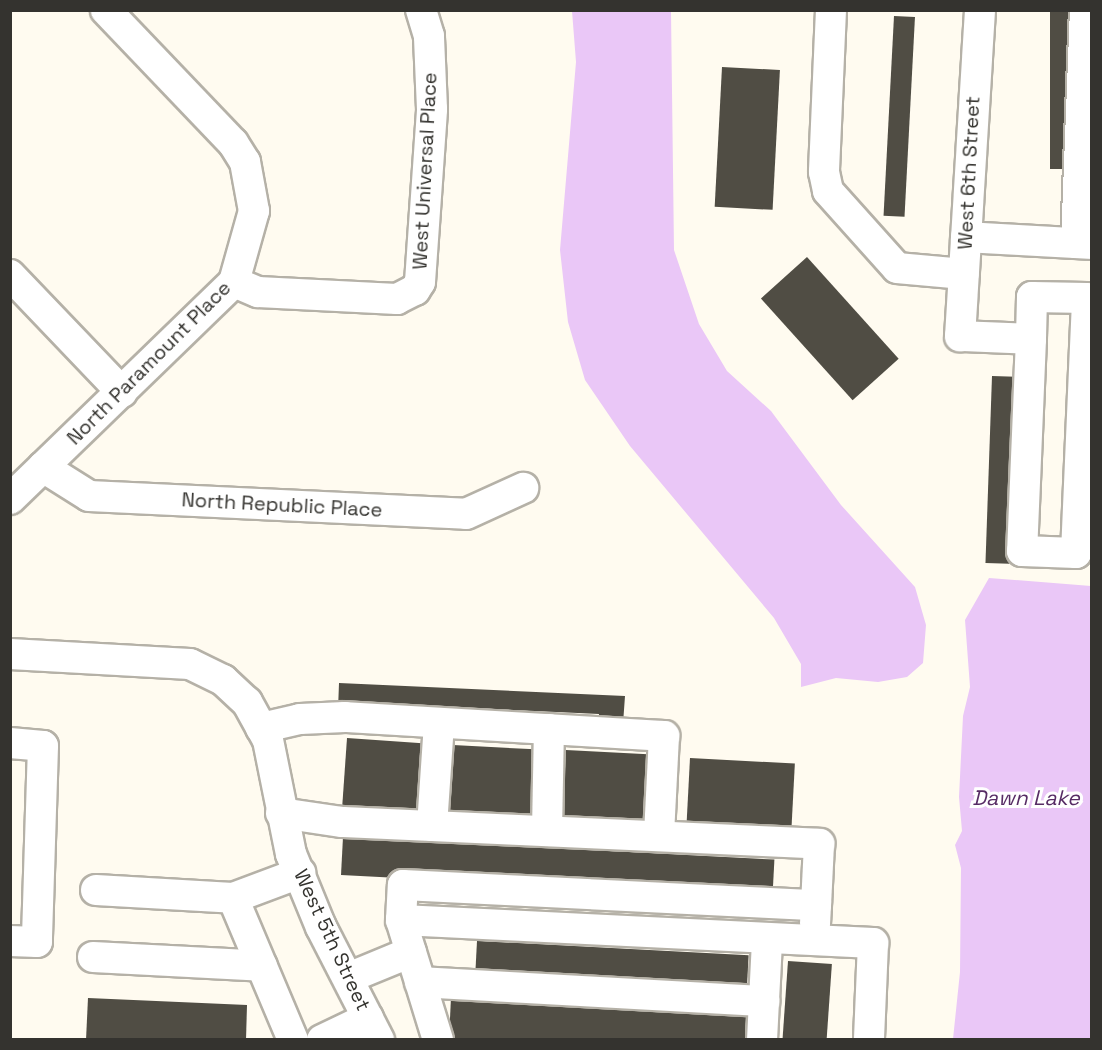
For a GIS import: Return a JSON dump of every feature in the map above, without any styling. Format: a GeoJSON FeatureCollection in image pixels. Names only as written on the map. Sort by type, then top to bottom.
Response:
{"type":"FeatureCollection","features":[{"type":"Feature","properties":{"kind":"street","name":"North Paramount Place"},"geometry":{"type":"LineString","coordinates":[[10,500],[234,282],[254,211],[245,162],[233,143],[106,10]]}},
{"type":"Feature","properties":{"kind":"street","name":"West Universal Place"},"geometry":{"type":"LineString","coordinates":[[234,282],[258,292],[397,299],[415,290],[420,282],[432,109],[429,36],[421,10]]}},
{"type":"Feature","properties":{"kind":"street"},"geometry":{"type":"LineString","coordinates":[[831,10],[824,172],[828,190],[897,267],[964,274]]}},
{"type":"Feature","properties":{"kind":"street","name":"West 6th Street"},"geometry":{"type":"LineString","coordinates":[[980,10],[960,336],[1031,339]]}},
{"type":"Feature","properties":{"kind":"street"},"geometry":{"type":"LineString","coordinates":[[966,237],[1084,243],[1085,10]]}},
{"type":"Feature","properties":{"kind":"street"},"geometry":{"type":"LineString","coordinates":[[10,275],[122,392]]}},
{"type":"Feature","properties":{"kind":"street"},"geometry":{"type":"LineString","coordinates":[[1032,297],[1087,298],[1076,553],[1022,552],[1031,339],[1032,297]]}},
{"type":"Feature","properties":{"kind":"street","name":"North Republic Place"},"geometry":{"type":"LineString","coordinates":[[43,467],[89,496],[443,513],[466,513],[524,488]]}},
{"type":"Feature","properties":{"kind":"street","name":"West 5th Street"},"geometry":{"type":"LineString","coordinates":[[10,654],[190,664],[223,680],[247,702],[268,740],[281,813],[300,873],[374,1029]]}},
{"type":"Feature","properties":{"kind":"street"},"geometry":{"type":"LineString","coordinates":[[261,728],[300,719],[345,717],[664,736],[659,836]]}},
{"type":"Feature","properties":{"kind":"street"},"geometry":{"type":"LineString","coordinates":[[432,826],[439,723]]}},
{"type":"Feature","properties":{"kind":"street"},"geometry":{"type":"LineString","coordinates":[[547,831],[549,729]]}},
{"type":"Feature","properties":{"kind":"street"},"geometry":{"type":"LineString","coordinates":[[10,743],[43,746],[37,942],[10,941]]}},
{"type":"Feature","properties":{"kind":"street"},"geometry":{"type":"LineString","coordinates":[[281,813],[342,822],[819,844],[814,941]]}},
{"type":"Feature","properties":{"kind":"street"},"geometry":{"type":"LineString","coordinates":[[96,890],[232,898],[300,873]]}},
{"type":"Feature","properties":{"kind":"street"},"geometry":{"type":"LineString","coordinates":[[438,1040],[401,920],[403,885],[816,904]]}},
{"type":"Feature","properties":{"kind":"street"},"geometry":{"type":"LineString","coordinates":[[232,898],[293,1040]]}},
{"type":"Feature","properties":{"kind":"street"},"geometry":{"type":"LineString","coordinates":[[401,920],[873,944],[869,1040]]}},
{"type":"Feature","properties":{"kind":"street"},"geometry":{"type":"LineString","coordinates":[[762,1040],[767,940]]}},
{"type":"Feature","properties":{"kind":"street"},"geometry":{"type":"LineString","coordinates":[[348,978],[411,952]]}},
{"type":"Feature","properties":{"kind":"street"},"geometry":{"type":"LineString","coordinates":[[93,957],[262,966]]}},
{"type":"Feature","properties":{"kind":"street"},"geometry":{"type":"LineString","coordinates":[[420,982],[764,1001]]}},
{"type":"Feature","properties":{"kind":"street"},"geometry":{"type":"LineString","coordinates":[[322,1040],[374,1029]]}},
{"type":"Feature","properties":{"kind":"water"},"geometry":{"type":"Polygon","coordinates":[[[572,11],[671,11],[674,250],[699,324],[727,371],[771,411],[841,505],[915,587],[926,625],[923,663],[907,677],[878,682],[836,678],[801,687],[801,664],[774,618],[630,446],[585,380],[568,322],[560,250],[576,62],[572,11]]]}},
{"type":"Feature","properties":{"kind":"water","name":"Dawn Lake"},"geometry":{"type":"Polygon","coordinates":[[[989,578],[1091,586],[1091,1039],[953,1039],[960,972],[961,868],[955,845],[962,831],[959,797],[963,716],[970,687],[965,620],[989,578]]]}},
{"type":"Feature","properties":{"kind":"building"},"geometry":{"type":"Polygon","coordinates":[[[1050,10],[1076,10],[1076,169],[1050,169],[1050,10]]]}},
{"type":"Feature","properties":{"kind":"building"},"geometry":{"type":"Polygon","coordinates":[[[894,16],[915,17],[905,217],[884,216],[894,16]]]}},
{"type":"Feature","properties":{"kind":"building"},"geometry":{"type":"Polygon","coordinates":[[[722,67],[780,70],[773,210],[715,207],[722,67]]]}},
{"type":"Feature","properties":{"kind":"building"},"geometry":{"type":"Polygon","coordinates":[[[807,257],[899,359],[853,400],[761,298],[807,257]]]}},
{"type":"Feature","properties":{"kind":"building"},"geometry":{"type":"Polygon","coordinates":[[[992,376],[1016,377],[1009,564],[985,563],[992,376]]]}},
{"type":"Feature","properties":{"kind":"building"},"geometry":{"type":"Polygon","coordinates":[[[339,683],[625,696],[623,724],[598,723],[599,714],[363,703],[363,711],[338,710],[339,683]]]}},
{"type":"Feature","properties":{"kind":"building"},"geometry":{"type":"Polygon","coordinates":[[[347,738],[426,744],[421,814],[342,809],[347,738]]]}},
{"type":"Feature","properties":{"kind":"building"},"geometry":{"type":"Polygon","coordinates":[[[453,745],[535,749],[531,817],[449,813],[453,745]]]}},
{"type":"Feature","properties":{"kind":"building"},"geometry":{"type":"Polygon","coordinates":[[[566,750],[648,754],[644,822],[562,818],[566,750]]]}},
{"type":"Feature","properties":{"kind":"building"},"geometry":{"type":"Polygon","coordinates":[[[690,758],[795,763],[792,827],[687,822],[690,758]]]}},
{"type":"Feature","properties":{"kind":"building"},"geometry":{"type":"Polygon","coordinates":[[[343,837],[774,860],[772,898],[341,875],[343,837]]]}},
{"type":"Feature","properties":{"kind":"building"},"geometry":{"type":"Polygon","coordinates":[[[477,941],[749,955],[747,991],[475,977],[477,941]]]}},
{"type":"Feature","properties":{"kind":"building"},"geometry":{"type":"Polygon","coordinates":[[[788,961],[832,964],[827,1040],[782,1040],[788,961]]]}},
{"type":"Feature","properties":{"kind":"building"},"geometry":{"type":"Polygon","coordinates":[[[451,997],[746,1013],[745,1040],[449,1040],[451,997]]]}},
{"type":"Feature","properties":{"kind":"building"},"geometry":{"type":"Polygon","coordinates":[[[88,998],[247,1005],[246,1040],[86,1040],[88,998]]]}}]}
